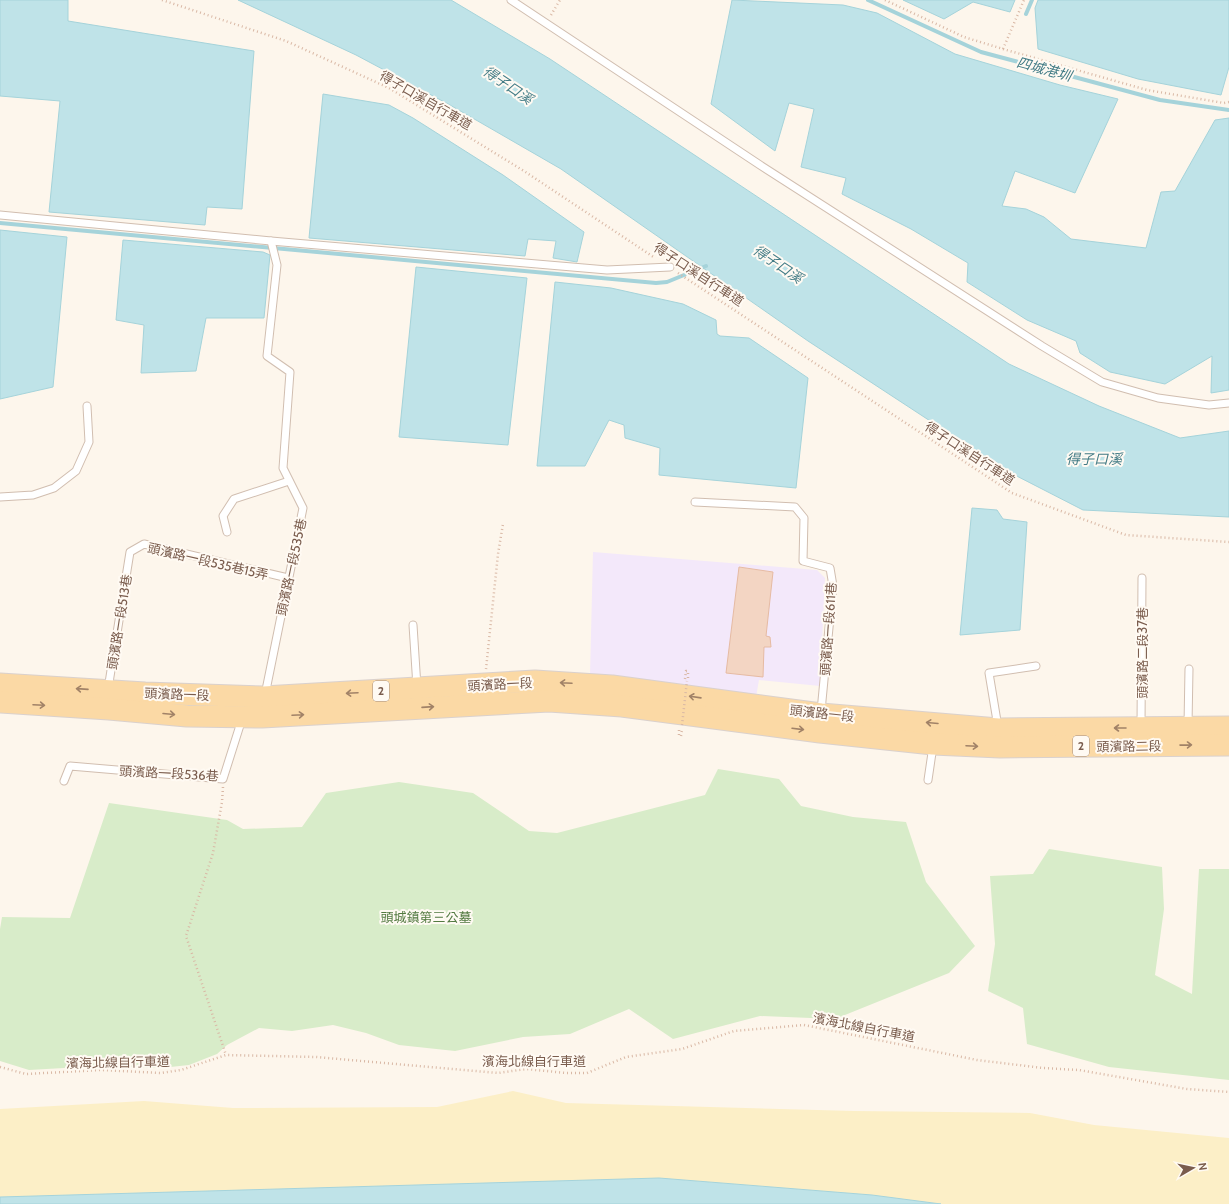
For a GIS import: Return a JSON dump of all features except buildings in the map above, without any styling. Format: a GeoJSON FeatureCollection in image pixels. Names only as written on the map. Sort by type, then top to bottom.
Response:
{"type":"FeatureCollection","features":[{"type":"Feature","properties":{"kind":"main road","name":"頭濱路一段"},"geometry":{"type":"LineString","coordinates":[[0,702],[187,716],[253,707],[417,689],[484,683],[535,681],[612,686],[717,709],[820,723],[933,744]]}},
{"type":"Feature","properties":{"kind":"main road","name":"頭濱路一段"},"geometry":{"type":"LineString","coordinates":[[0,684],[107,691],[253,707],[549,701],[622,706],[717,709]]}},
{"type":"Feature","properties":{"kind":"main road","name":"頭濱路一段"},"geometry":{"type":"LineString","coordinates":[[820,723],[998,729]]}},
{"type":"Feature","properties":{"kind":"main road","name":"頭濱路二段"},"geometry":{"type":"LineString","coordinates":[[933,744],[1000,747],[1142,737],[1188,727],[1229,727]]}},
{"type":"Feature","properties":{"kind":"main road","name":"頭濱路二段"},"geometry":{"type":"LineString","coordinates":[[998,729],[1142,737],[1229,745]]}},
{"type":"Feature","properties":{"kind":"lane"},"geometry":{"type":"LineString","coordinates":[[511,0],[545,21],[767,169],[1042,346],[1102,382],[1158,398],[1209,405],[1229,404]]}},
{"type":"Feature","properties":{"kind":"lane"},"geometry":{"type":"LineString","coordinates":[[0,215],[271,241],[607,270],[670,268]]}},
{"type":"Feature","properties":{"kind":"lane","name":"頭濱路一段535巷"},"geometry":{"type":"LineString","coordinates":[[253,707],[288,578],[303,508],[283,468],[290,372],[267,356],[277,265],[271,241]]}},
{"type":"Feature","properties":{"kind":"lane"},"geometry":{"type":"LineString","coordinates":[[0,497],[33,495],[54,488],[76,470],[89,442],[87,406]]}},
{"type":"Feature","properties":{"kind":"lane"},"geometry":{"type":"LineString","coordinates":[[227,532],[223,516],[234,499],[289,481]]}},
{"type":"Feature","properties":{"kind":"lane","name":"頭濱路一段611巷"},"geometry":{"type":"LineString","coordinates":[[695,502],[795,507],[804,518],[803,561],[830,568],[833,586],[820,723]]}},
{"type":"Feature","properties":{"kind":"lane","name":"頭濱路一段535巷15弄"},"geometry":{"type":"LineString","coordinates":[[130,552],[144,544],[288,578]]}},
{"type":"Feature","properties":{"kind":"lane","name":"頭濱路一段513巷"},"geometry":{"type":"LineString","coordinates":[[107,691],[130,552]]}},
{"type":"Feature","properties":{"kind":"lane","name":"頭濱路二段37巷"},"geometry":{"type":"LineString","coordinates":[[1142,578],[1142,737]]}},
{"type":"Feature","properties":{"kind":"lane"},"geometry":{"type":"LineString","coordinates":[[413,625],[417,689]]}},
{"type":"Feature","properties":{"kind":"lane"},"geometry":{"type":"LineString","coordinates":[[998,729],[989,673],[1036,666]]}},
{"type":"Feature","properties":{"kind":"lane"},"geometry":{"type":"LineString","coordinates":[[1188,727],[1189,669]]}},
{"type":"Feature","properties":{"kind":"lane","name":"頭濱路一段536巷"},"geometry":{"type":"LineString","coordinates":[[64,781],[70,766],[223,779],[253,707]]}},
{"type":"Feature","properties":{"kind":"lane"},"geometry":{"type":"LineString","coordinates":[[928,780],[933,744]]}},
{"type":"Feature","properties":{"kind":"path","name":"得子口溪自行車道"},"geometry":{"type":"LineString","coordinates":[[162,0],[286,41],[389,88],[524,171],[1012,493],[1126,534],[1229,542]]}},
{"type":"Feature","properties":{"kind":"path"},"geometry":{"type":"LineString","coordinates":[[545,21],[555,11],[560,0]]}},
{"type":"Feature","properties":{"kind":"path"},"geometry":{"type":"LineString","coordinates":[[885,0],[964,37],[1003,49],[1148,90],[1224,103],[1229,102]]}},
{"type":"Feature","properties":{"kind":"path"},"geometry":{"type":"LineString","coordinates":[[1003,49],[1024,0]]}},
{"type":"Feature","properties":{"kind":"path"},"geometry":{"type":"LineString","coordinates":[[484,683],[498,554],[503,524]]}},
{"type":"Feature","properties":{"kind":"path"},"geometry":{"type":"LineString","coordinates":[[682,725],[688,671],[686,671],[685,678]]}},
{"type":"Feature","properties":{"kind":"path"},"geometry":{"type":"LineString","coordinates":[[223,779],[222,802],[213,853],[186,936],[226,1055]]}},
{"type":"Feature","properties":{"kind":"path","name":"濱海北線自行車道"},"geometry":{"type":"LineString","coordinates":[[0,1067],[26,1074],[101,1070],[161,1073],[181,1070],[226,1055],[316,1057],[498,1073],[526,1069],[566,1073],[587,1073],[626,1057],[682,1049],[734,1031],[804,1025],[977,1060],[1043,1068],[1079,1070],[1187,1090],[1229,1092]]}},
{"type":"Feature","properties":{"kind":"shaded area"},"geometry":{"type":"Polygon","coordinates":[[[593,552],[817,570],[825,578],[820,686],[759,680],[756,697],[590,675],[593,552]]]}},
{"type":"Feature","properties":{"kind":"green space","name":"頭城鎮第三公墓"},"geometry":{"type":"Polygon","coordinates":[[[718,769],[779,779],[801,806],[853,817],[906,822],[926,882],[975,946],[949,973],[835,1019],[760,1016],[673,1039],[629,1009],[570,1034],[523,1037],[455,1051],[399,1045],[366,1033],[333,1025],[292,1031],[259,1028],[227,1045],[217,1054],[189,1065],[161,1068],[99,1066],[29,1070],[0,1061],[0,929],[2,917],[70,918],[109,803],[227,820],[243,829],[302,827],[326,793],[399,782],[473,793],[529,831],[557,833],[705,795],[718,769]]]}},
{"type":"Feature","properties":{"kind":"green space"},"geometry":{"type":"Polygon","coordinates":[[[1049,849],[1162,867],[1164,909],[1155,975],[1192,994],[1199,869],[1229,869],[1229,1080],[1109,1067],[1027,1044],[1023,1008],[988,991],[995,944],[990,876],[1033,874],[1049,849]]]}},
{"type":"Feature","properties":{"kind":"sand"},"geometry":{"type":"Polygon","coordinates":[[[513,1091],[566,1103],[854,1111],[1030,1113],[1094,1125],[1229,1138],[1229,1204],[941,1204],[872,1195],[659,1178],[0,1197],[0,1109],[144,1101],[233,1108],[437,1107],[513,1091]]]}},
{"type":"Feature","properties":{"kind":"water"},"geometry":{"type":"Polygon","coordinates":[[[0,0],[68,0],[68,21],[254,51],[242,209],[207,207],[205,225],[49,212],[60,101],[0,96],[0,0]]]}},
{"type":"Feature","properties":{"kind":"water","name":"得子口溪"},"geometry":{"type":"Polygon","coordinates":[[[238,0],[451,0],[550,59],[1009,364],[1099,406],[1180,438],[1229,431],[1229,517],[1083,510],[1005,470],[808,341],[561,169],[450,105],[356,55],[238,0]]]}},
{"type":"Feature","properties":{"kind":"water"},"geometry":{"type":"Polygon","coordinates":[[[732,0],[843,5],[877,13],[955,54],[1060,85],[1118,99],[1075,193],[1015,171],[1002,206],[1026,209],[1044,217],[1071,239],[1146,248],[1161,192],[1175,191],[1215,120],[1229,118],[1229,390],[1211,393],[1212,356],[1165,384],[1110,372],[1080,353],[1076,341],[1027,320],[967,282],[968,263],[911,229],[842,194],[846,178],[801,167],[814,109],[789,103],[775,151],[711,104],[732,0]]]}},
{"type":"Feature","properties":{"kind":"water"},"geometry":{"type":"Polygon","coordinates":[[[903,0],[1015,0],[1010,12],[973,2],[944,19],[903,0]]]}},
{"type":"Feature","properties":{"kind":"water"},"geometry":{"type":"Polygon","coordinates":[[[1038,0],[1229,0],[1229,67],[1221,95],[1138,79],[1038,49],[1035,8],[1038,0]]]}},
{"type":"Feature","properties":{"kind":"water"},"geometry":{"type":"Polygon","coordinates":[[[323,94],[389,105],[413,118],[503,175],[584,232],[577,262],[553,258],[556,241],[528,239],[525,256],[309,238],[323,94]]]}},
{"type":"Feature","properties":{"kind":"water"},"geometry":{"type":"Polygon","coordinates":[[[0,230],[67,237],[53,387],[0,399],[0,230]]]}},
{"type":"Feature","properties":{"kind":"water"},"geometry":{"type":"Polygon","coordinates":[[[123,240],[263,252],[270,255],[264,318],[206,318],[196,371],[141,373],[144,325],[116,320],[123,240]]]}},
{"type":"Feature","properties":{"kind":"water"},"geometry":{"type":"Polygon","coordinates":[[[416,267],[527,278],[508,445],[399,437],[416,267]]]}},
{"type":"Feature","properties":{"kind":"water"},"geometry":{"type":"Polygon","coordinates":[[[555,282],[611,288],[683,304],[716,320],[717,334],[720,336],[749,338],[808,378],[796,488],[659,475],[660,448],[625,438],[624,425],[609,420],[585,466],[537,466],[555,282]]]}},
{"type":"Feature","properties":{"kind":"water"},"geometry":{"type":"Polygon","coordinates":[[[972,508],[997,510],[1003,519],[1027,522],[1020,630],[960,635],[972,508]]]}},
{"type":"Feature","properties":{"kind":"water"},"geometry":{"type":"Polygon","coordinates":[[[659,1178],[872,1195],[941,1204],[0,1204],[0,1197],[659,1178]]]}},
{"type":"Feature","properties":{"kind":"waterway","name":"四城港圳"},"geometry":{"type":"LineString","coordinates":[[868,0],[981,52],[1160,100],[1229,110]]}},
{"type":"Feature","properties":{"kind":"waterway"},"geometry":{"type":"LineString","coordinates":[[1026,14],[1032,0]]}},
{"type":"Feature","properties":{"kind":"waterway"},"geometry":{"type":"LineString","coordinates":[[0,223],[656,283],[667,282],[706,266]]}}]}
